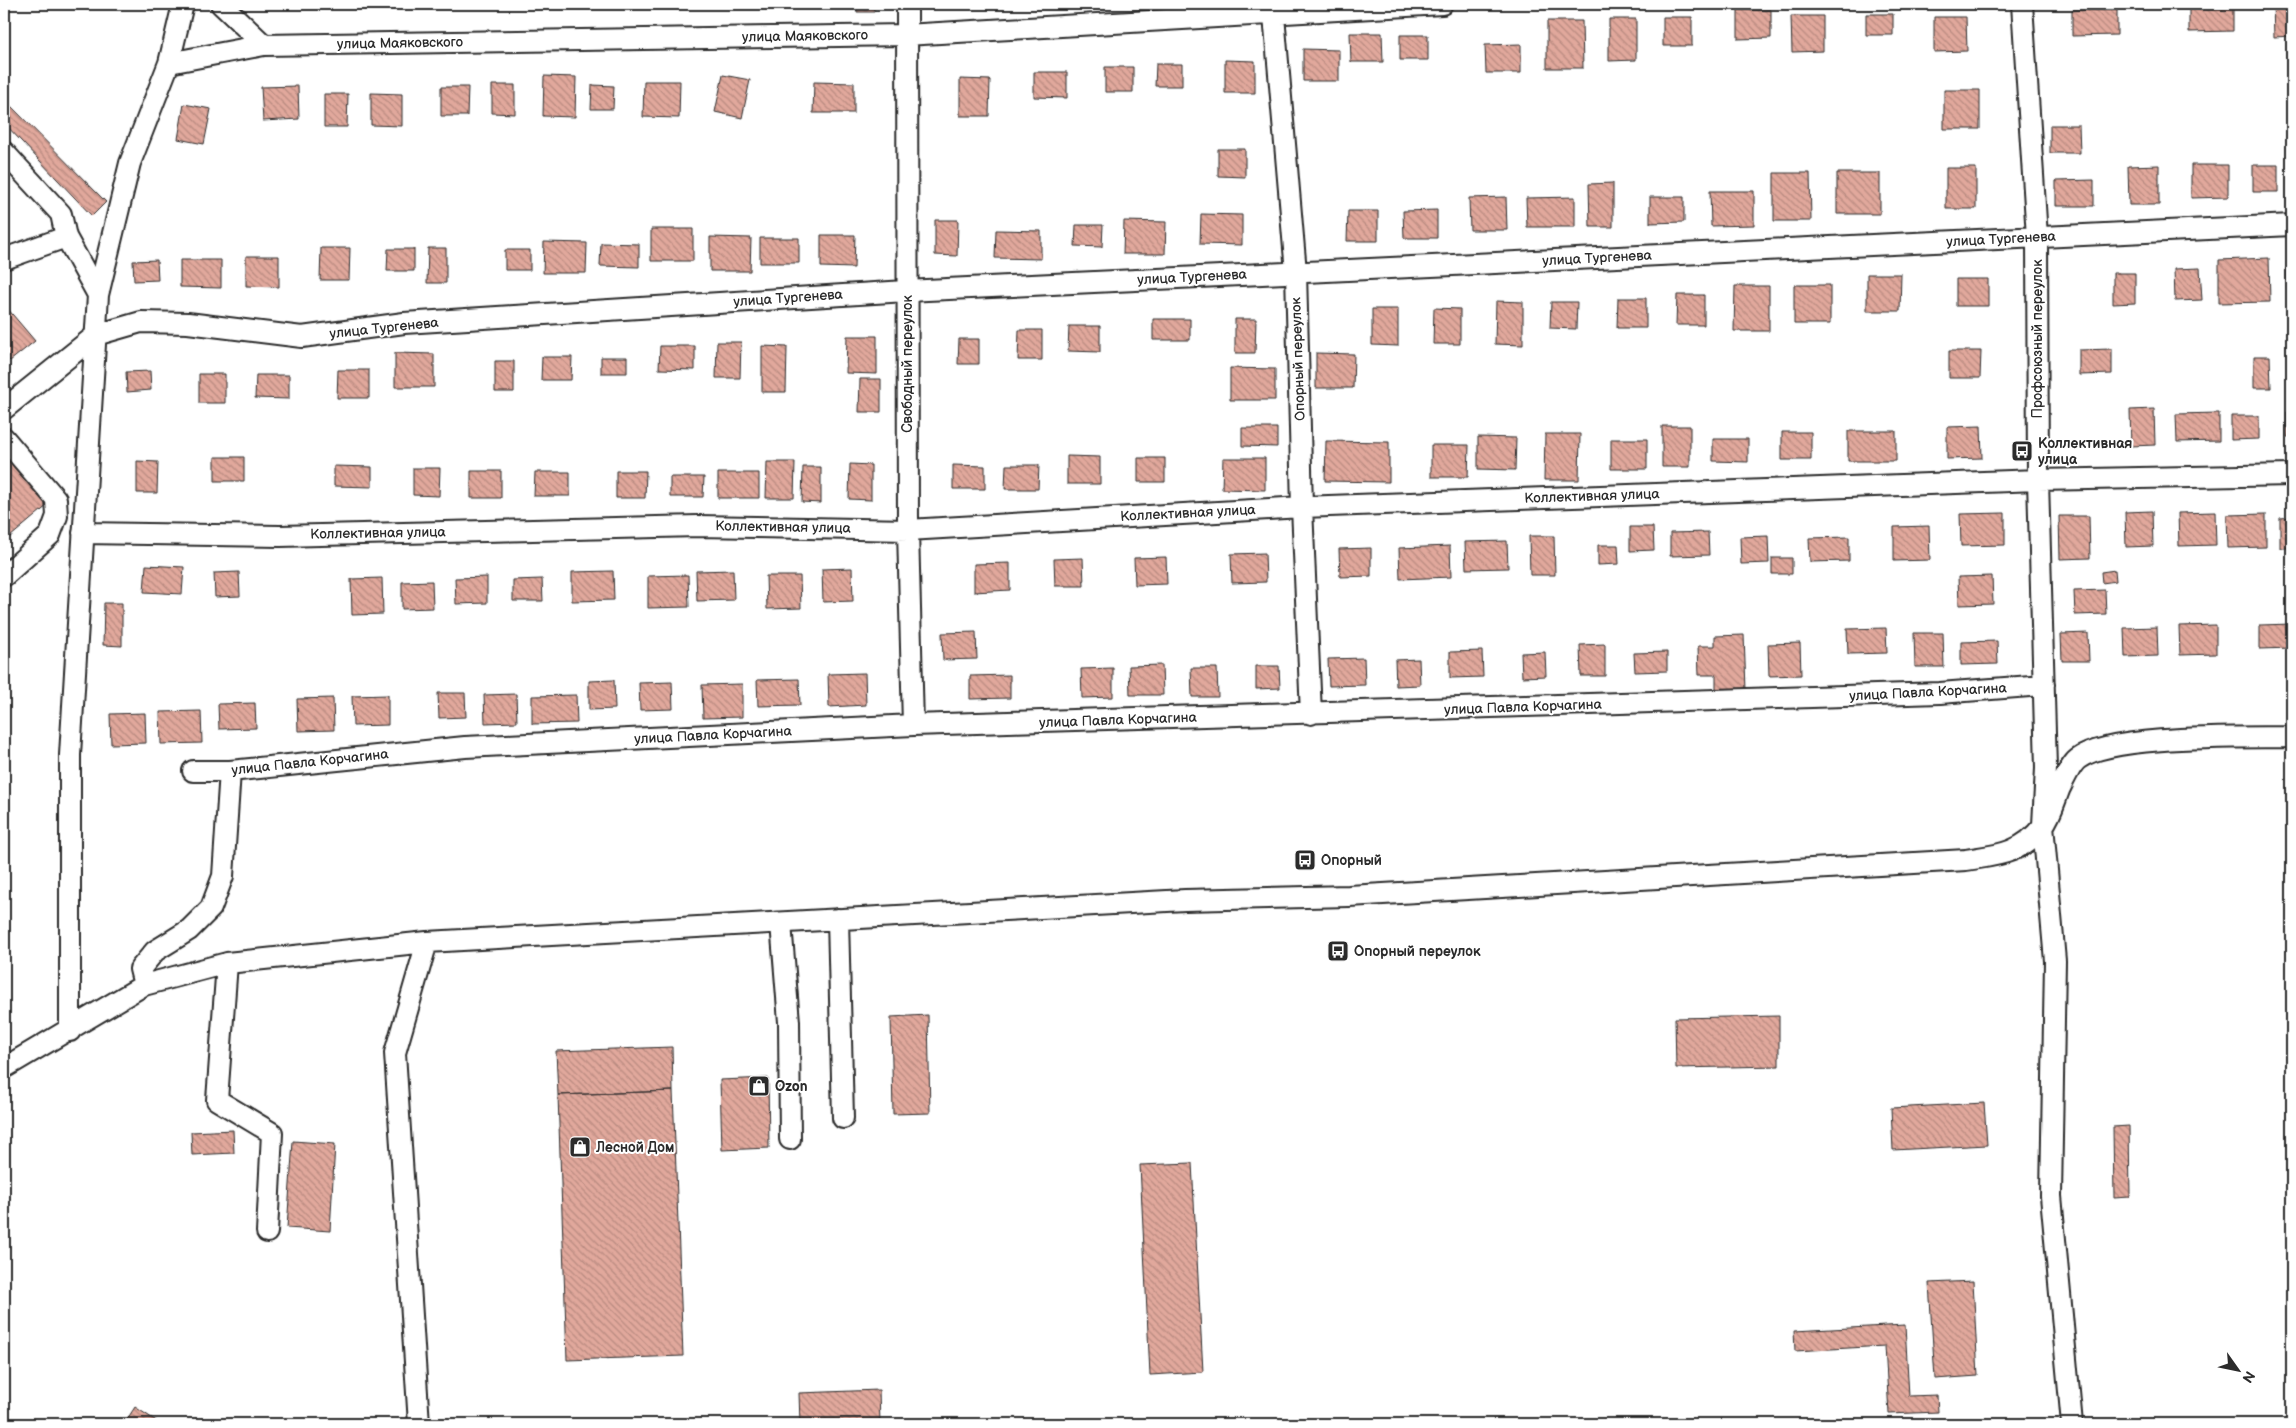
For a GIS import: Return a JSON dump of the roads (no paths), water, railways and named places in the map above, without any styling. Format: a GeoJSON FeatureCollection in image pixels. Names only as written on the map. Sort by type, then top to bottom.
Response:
{"type":"FeatureCollection","features":[{"type":"Feature","properties":{"kind":"street"},"geometry":{"type":"LineString","coordinates":[[70,1031],[70,755],[98,295],[130,163],[169,63],[183,4]]}},
{"type":"Feature","properties":{"kind":"street"},"geometry":{"type":"LineString","coordinates":[[221,4],[264,45]]}},
{"type":"Feature","properties":{"kind":"street","name":"Свободный переулок"},"geometry":{"type":"LineString","coordinates":[[907,4],[905,35],[906,291],[908,530],[913,725]]}},
{"type":"Feature","properties":{"kind":"street","name":"улица Маяковского"},"geometry":{"type":"LineString","coordinates":[[169,63],[264,45],[905,35],[1273,9],[1442,4]]}},
{"type":"Feature","properties":{"kind":"street","name":"Профсоюзный переулок"},"geometry":{"type":"LineString","coordinates":[[2022,4],[2037,237],[2038,480],[2046,768],[2043,825],[2055,961],[2051,1196],[2072,1424]]}},
{"type":"Feature","properties":{"kind":"street","name":"Опорный переулок"},"geometry":{"type":"LineString","coordinates":[[1273,9],[1296,272],[1302,507],[1311,714]]}},
{"type":"Feature","properties":{"kind":"street"},"geometry":{"type":"LineString","coordinates":[[4,152],[61,214],[66,237],[98,295]]}},
{"type":"Feature","properties":{"kind":"street","name":"улица Тургенева"},"geometry":{"type":"LineString","coordinates":[[96,335],[141,322],[188,324],[302,337],[404,323],[906,291],[2292,224]]}},
{"type":"Feature","properties":{"kind":"street"},"geometry":{"type":"LineString","coordinates":[[4,259],[66,237]]}},
{"type":"Feature","properties":{"kind":"street"},"geometry":{"type":"LineString","coordinates":[[4,409],[96,335]]}},
{"type":"Feature","properties":{"kind":"street"},"geometry":{"type":"LineString","coordinates":[[4,438],[56,499],[57,516],[50,536],[4,576]]}},
{"type":"Feature","properties":{"kind":"street","name":"Коллективная улица"},"geometry":{"type":"LineString","coordinates":[[83,533],[280,536],[698,526],[908,530],[1302,507],[2038,480],[2292,475]]}},
{"type":"Feature","properties":{"kind":"street","name":"улица Павла Корчагина"},"geometry":{"type":"LineString","coordinates":[[193,771],[230,771],[465,747],[913,725],[1940,693],[2044,685]]}},
{"type":"Feature","properties":{"kind":"street"},"geometry":{"type":"LineString","coordinates":[[4,1068],[70,1031],[144,985],[227,963],[427,942],[1185,900],[1350,896],[1966,860],[2019,849],[2043,825],[2077,759],[2102,748],[2151,741],[2292,737]]}},
{"type":"Feature","properties":{"kind":"street"},"geometry":{"type":"LineString","coordinates":[[144,985],[140,969],[155,951],[189,930],[211,908],[224,876],[230,771]]}},
{"type":"Feature","properties":{"kind":"street"},"geometry":{"type":"LineString","coordinates":[[838,919],[844,1118]]}},
{"type":"Feature","properties":{"kind":"street"},"geometry":{"type":"LineString","coordinates":[[781,923],[789,1022],[790,1139]]}},
{"type":"Feature","properties":{"kind":"street"},"geometry":{"type":"LineString","coordinates":[[419,1424],[394,1053],[427,942]]}},
{"type":"Feature","properties":{"kind":"street"},"geometry":{"type":"LineString","coordinates":[[227,963],[217,1100],[272,1132],[266,1232]]}},
{"type":"Feature","properties":{"kind":"place","name":"Коллективная улица"},"geometry":{"type":"Point","coordinates":[2022,451]}},
{"type":"Feature","properties":{"kind":"place","name":"Опорный"},"geometry":{"type":"Point","coordinates":[1305,860]}},
{"type":"Feature","properties":{"kind":"place","name":"Опорный переулок"},"geometry":{"type":"Point","coordinates":[1338,951]}},
{"type":"Feature","properties":{"kind":"place","name":"Ozon"},"geometry":{"type":"Point","coordinates":[759,1086]}},
{"type":"Feature","properties":{"kind":"place","name":"Лесной Дом"},"geometry":{"type":"Point","coordinates":[580,1147]}}]}
